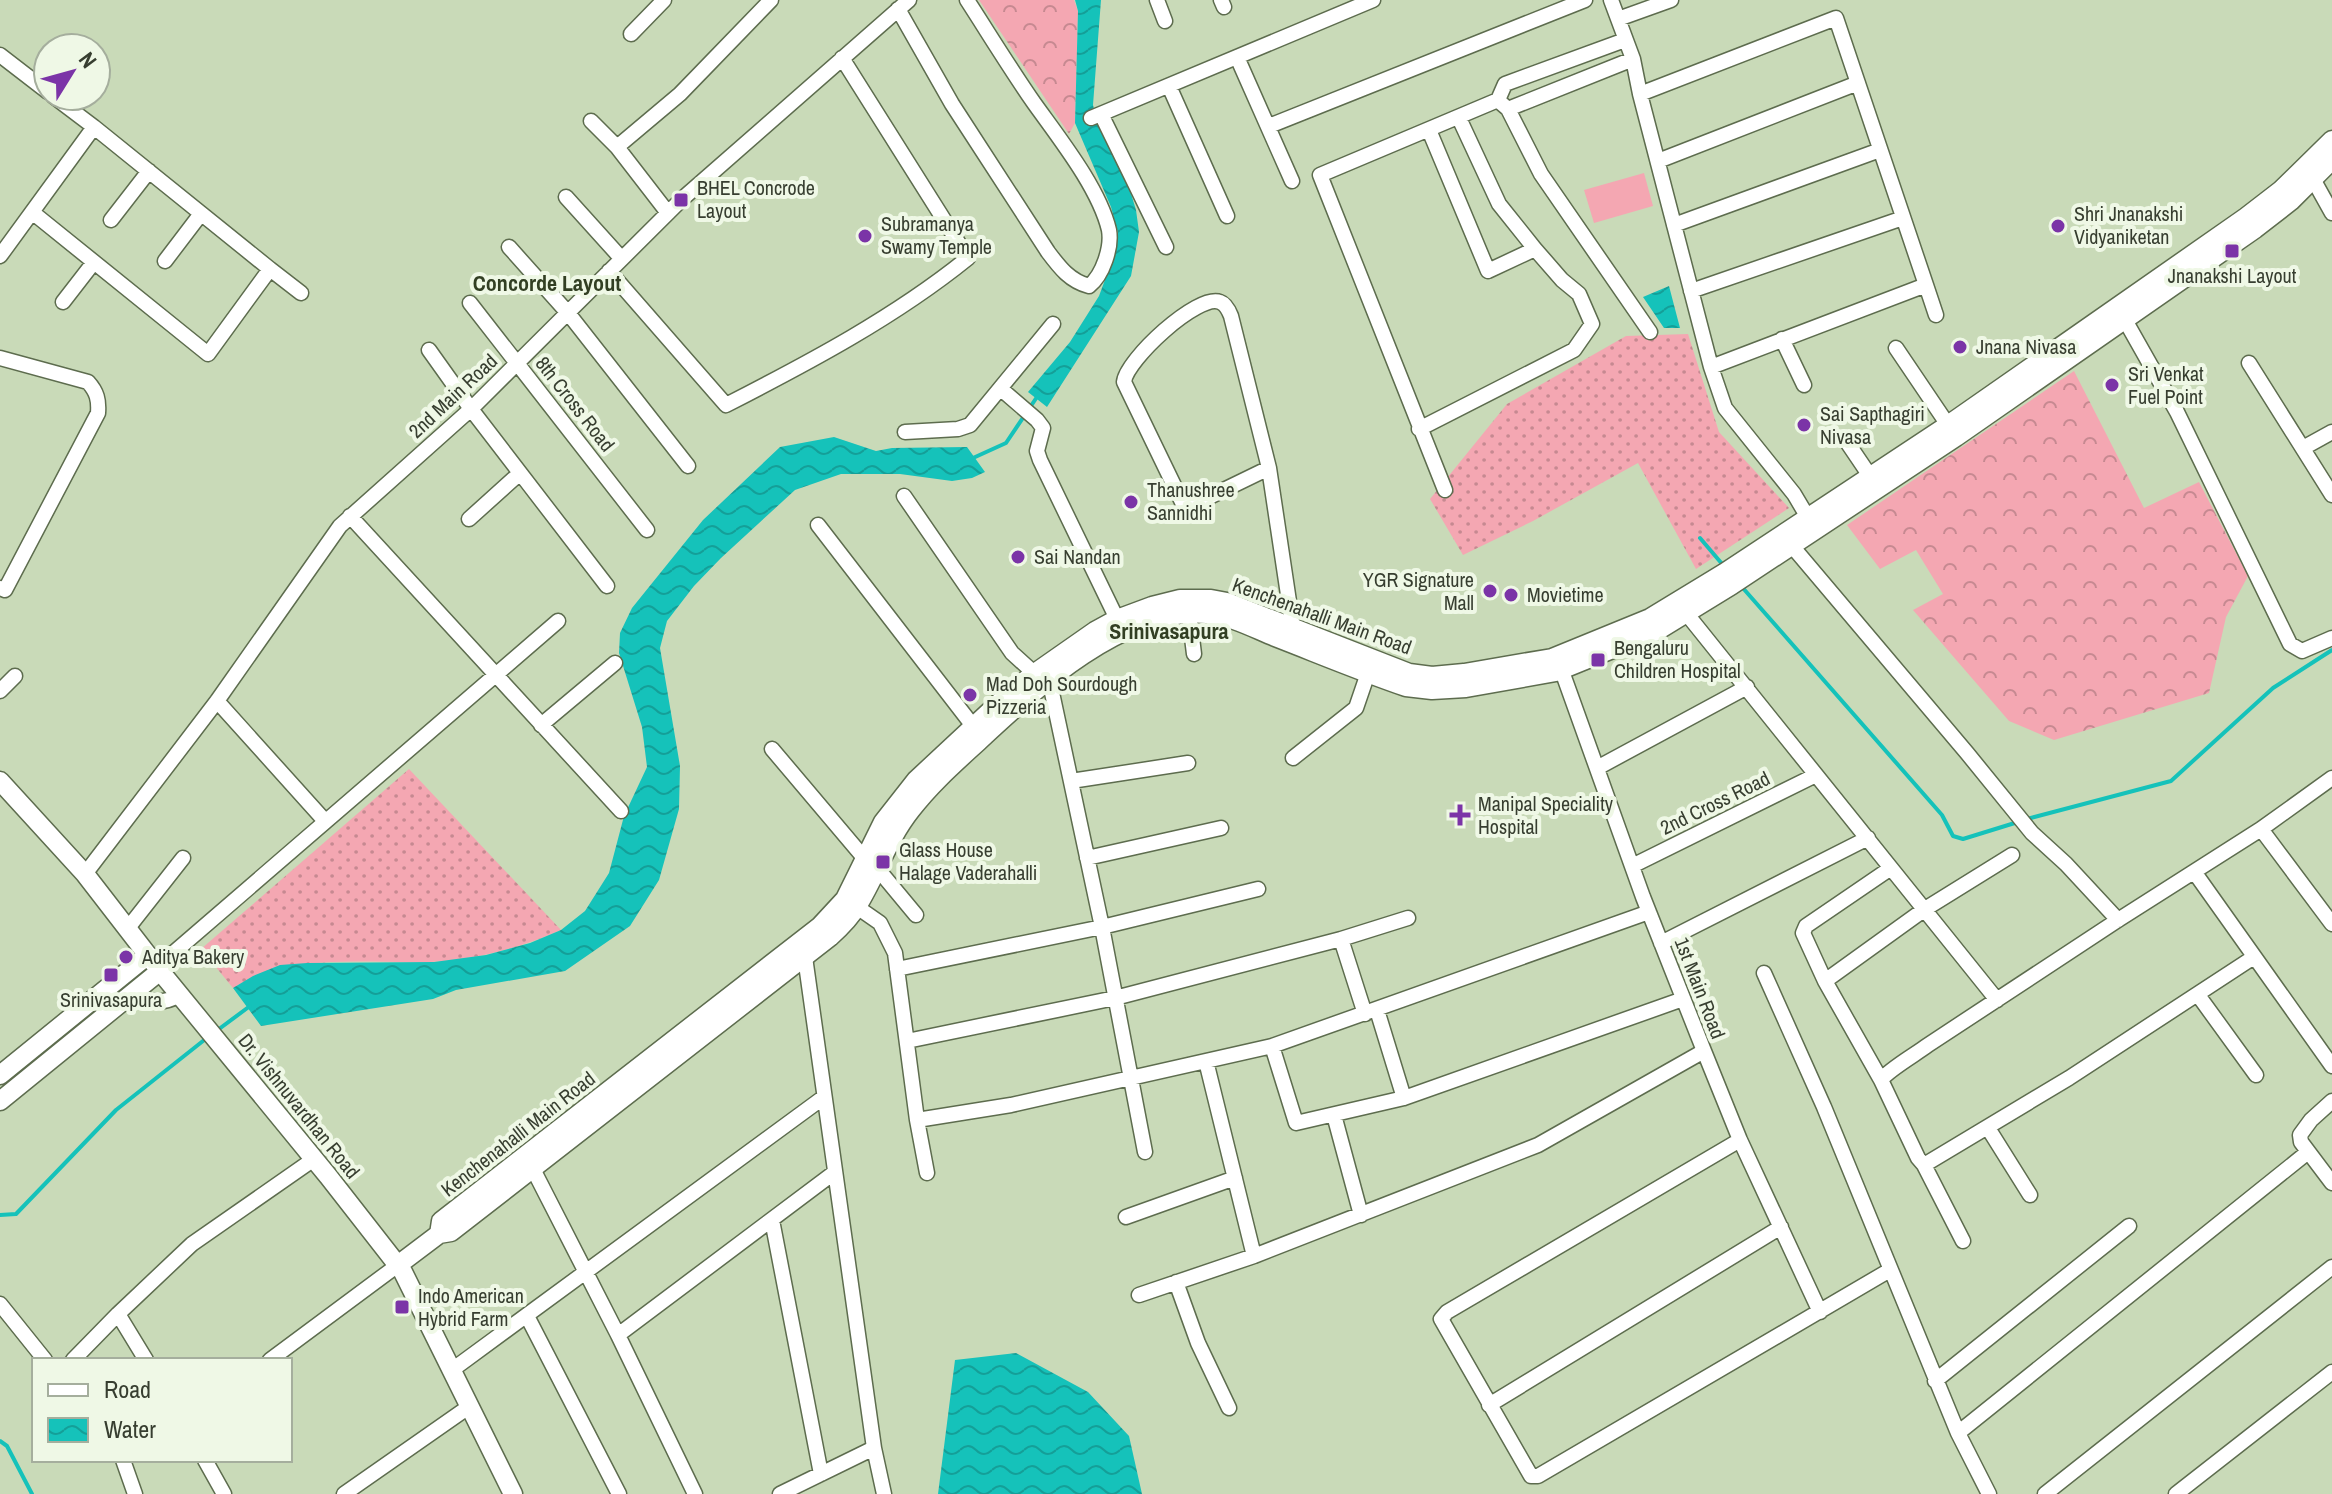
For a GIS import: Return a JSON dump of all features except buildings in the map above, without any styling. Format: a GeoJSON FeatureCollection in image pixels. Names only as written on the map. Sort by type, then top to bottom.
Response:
{"type":"FeatureCollection","features":[{"type":"Feature","properties":{"kind":"main road","name":"Kenchenahalli Main Road"},"geometry":{"type":"LineString","coordinates":[[2332,140],[2281,190],[2246,217],[1870,476],[1812,524],[1792,546],[1657,631],[1560,663],[1466,688],[1432,690],[1406,687],[1238,621],[1189,613],[1169,616],[1120,634],[1086,654],[1043,673],[1013,709],[927,789],[871,863],[845,899],[802,950],[533,1169],[451,1232],[439,1234],[441,1221],[802,950],[838,929],[857,907],[871,863],[883,822],[916,780],[973,726],[1086,636],[1117,619],[1165,602],[1211,599],[1244,608],[1409,673],[1432,676],[1560,663],[1650,618],[1812,524],[1956,437],[2255,229],[2291,201],[2332,160]]}},
{"type":"Feature","properties":{"kind":"main road","name":"Dr. Vishnuvardhan Road"},"geometry":{"type":"LineString","coordinates":[[0,781],[85,874],[148,955],[165,963],[180,995],[398,1265],[513,1494]]}},
{"type":"Feature","properties":{"kind":"main road"},"geometry":{"type":"LineString","coordinates":[[0,1075],[148,955]]}},
{"type":"Feature","properties":{"kind":"main road"},"geometry":{"type":"LineString","coordinates":[[0,1101],[165,963]]}},
{"type":"Feature","properties":{"kind":"main road"},"geometry":{"type":"LineString","coordinates":[[398,1265],[439,1234]]}},
{"type":"Feature","properties":{"kind":"street"},"geometry":{"type":"LineString","coordinates":[[631,34],[664,0]]}},
{"type":"Feature","properties":{"kind":"street"},"geometry":{"type":"LineString","coordinates":[[617,147],[680,94],[771,0]]}},
{"type":"Feature","properties":{"kind":"street"},"geometry":{"type":"LineString","coordinates":[[903,4],[952,104],[1048,252],[1073,280],[1089,286],[1099,275],[1105,259],[1110,235],[1104,218],[1080,170],[967,0]]}},
{"type":"Feature","properties":{"kind":"street"},"geometry":{"type":"LineString","coordinates":[[1157,0],[1165,21]]}},
{"type":"Feature","properties":{"kind":"street"},"geometry":{"type":"LineString","coordinates":[[1166,247],[1096,116],[1373,0]]}},
{"type":"Feature","properties":{"kind":"street"},"geometry":{"type":"LineString","coordinates":[[1269,126],[1585,0]]}},
{"type":"Feature","properties":{"kind":"street"},"geometry":{"type":"LineString","coordinates":[[1611,0],[1633,59],[1711,367],[1725,408],[1794,494],[1812,524]]}},
{"type":"Feature","properties":{"kind":"street"},"geometry":{"type":"LineString","coordinates":[[1618,19],[1671,0]]}},
{"type":"Feature","properties":{"kind":"street","name":"2nd Main Road"},"geometry":{"type":"LineString","coordinates":[[85,874],[217,701],[340,526],[471,409],[668,213],[903,4]]}},
{"type":"Feature","properties":{"kind":"street"},"geometry":{"type":"LineString","coordinates":[[1640,94],[1836,18],[1936,315]]}},
{"type":"Feature","properties":{"kind":"street"},"geometry":{"type":"LineString","coordinates":[[1625,40],[1505,84],[1503,104],[1541,174],[1650,332]]}},
{"type":"Feature","properties":{"kind":"street"},"geometry":{"type":"LineString","coordinates":[[0,55],[32,80]]}},
{"type":"Feature","properties":{"kind":"street"},"geometry":{"type":"LineString","coordinates":[[1237,57],[1292,181]]}},
{"type":"Feature","properties":{"kind":"street"},"geometry":{"type":"LineString","coordinates":[[609,271],[726,405],[833,347],[928,290],[968,258],[842,58]]}},
{"type":"Feature","properties":{"kind":"street"},"geometry":{"type":"LineString","coordinates":[[1445,490],[1320,175],[1459,118],[1633,59]]}},
{"type":"Feature","properties":{"kind":"street"},"geometry":{"type":"LineString","coordinates":[[1658,161],[1858,83]]}},
{"type":"Feature","properties":{"kind":"street"},"geometry":{"type":"LineString","coordinates":[[1169,86],[1227,216]]}},
{"type":"Feature","properties":{"kind":"street"},"geometry":{"type":"LineString","coordinates":[[74,112],[301,293]]}},
{"type":"Feature","properties":{"kind":"street"},"geometry":{"type":"LineString","coordinates":[[1419,429],[1574,350],[1592,324],[1579,294],[1562,280],[1499,204],[1459,118]]}},
{"type":"Feature","properties":{"kind":"street"},"geometry":{"type":"LineString","coordinates":[[591,121],[617,147],[668,213]]}},
{"type":"Feature","properties":{"kind":"street"},"geometry":{"type":"LineString","coordinates":[[0,256],[94,127]]}},
{"type":"Feature","properties":{"kind":"street"},"geometry":{"type":"LineString","coordinates":[[1429,130],[1488,271],[1535,249]]}},
{"type":"Feature","properties":{"kind":"street"},"geometry":{"type":"LineString","coordinates":[[1674,225],[1880,150]]}},
{"type":"Feature","properties":{"kind":"street"},"geometry":{"type":"LineString","coordinates":[[111,220],[149,171]]}},
{"type":"Feature","properties":{"kind":"street"},"geometry":{"type":"LineString","coordinates":[[2313,179],[2332,213]]}},
{"type":"Feature","properties":{"kind":"street"},"geometry":{"type":"LineString","coordinates":[[566,197],[621,258]]}},
{"type":"Feature","properties":{"kind":"street"},"geometry":{"type":"LineString","coordinates":[[32,212],[208,354],[270,269]]}},
{"type":"Feature","properties":{"kind":"street"},"geometry":{"type":"LineString","coordinates":[[165,261],[200,215]]}},
{"type":"Feature","properties":{"kind":"street"},"geometry":{"type":"LineString","coordinates":[[1691,291],[1903,218]]}},
{"type":"Feature","properties":{"kind":"street"},"geometry":{"type":"LineString","coordinates":[[509,247],[568,313],[688,466]]}},
{"type":"Feature","properties":{"kind":"street"},"geometry":{"type":"LineString","coordinates":[[63,302],[94,262]]}},
{"type":"Feature","properties":{"kind":"street"},"geometry":{"type":"LineString","coordinates":[[1711,367],[1926,285]]}},
{"type":"Feature","properties":{"kind":"street"},"geometry":{"type":"LineString","coordinates":[[1269,468],[1188,506],[1182,502],[1124,382],[1125,374],[1136,358],[1169,327],[1208,302],[1219,301],[1228,308],[1231,316],[1269,468],[1293,628]]}},
{"type":"Feature","properties":{"kind":"street","name":"8th Cross Road"},"geometry":{"type":"LineString","coordinates":[[470,303],[647,530]]}},
{"type":"Feature","properties":{"kind":"street"},"geometry":{"type":"LineString","coordinates":[[2125,320],[2177,412],[2290,644],[2302,651],[2332,638]]}},
{"type":"Feature","properties":{"kind":"street"},"geometry":{"type":"LineString","coordinates":[[905,432],[958,429],[970,425],[1053,324]]}},
{"type":"Feature","properties":{"kind":"street"},"geometry":{"type":"LineString","coordinates":[[1782,339],[1804,385]]}},
{"type":"Feature","properties":{"kind":"street"},"geometry":{"type":"LineString","coordinates":[[1896,348],[1948,425]]}},
{"type":"Feature","properties":{"kind":"street"},"geometry":{"type":"LineString","coordinates":[[429,350],[607,586]]}},
{"type":"Feature","properties":{"kind":"street"},"geometry":{"type":"LineString","coordinates":[[0,358],[88,382],[99,402],[98,413],[2,592]]}},
{"type":"Feature","properties":{"kind":"street"},"geometry":{"type":"LineString","coordinates":[[2249,363],[2332,495]]}},
{"type":"Feature","properties":{"kind":"street"},"geometry":{"type":"LineString","coordinates":[[1001,389],[1043,428],[1037,451],[1040,460],[1117,619]]}},
{"type":"Feature","properties":{"kind":"street"},"geometry":{"type":"LineString","coordinates":[[2303,448],[2332,432]]}},
{"type":"Feature","properties":{"kind":"street"},"geometry":{"type":"LineString","coordinates":[[1847,442],[1870,476]]}},
{"type":"Feature","properties":{"kind":"street"},"geometry":{"type":"LineString","coordinates":[[469,519],[520,473]]}},
{"type":"Feature","properties":{"kind":"street"},"geometry":{"type":"LineString","coordinates":[[904,496],[1012,653],[1043,673],[1071,781],[1145,1152]]}},
{"type":"Feature","properties":{"kind":"street"},"geometry":{"type":"LineString","coordinates":[[350,516],[621,811]]}},
{"type":"Feature","properties":{"kind":"street"},"geometry":{"type":"LineString","coordinates":[[818,525],[973,726]]}},
{"type":"Feature","properties":{"kind":"street"},"geometry":{"type":"LineString","coordinates":[[1792,546],[2032,833],[2118,920]]}},
{"type":"Feature","properties":{"kind":"street"},"geometry":{"type":"LineString","coordinates":[[1189,613],[1194,654]]}},
{"type":"Feature","properties":{"kind":"street"},"geometry":{"type":"LineString","coordinates":[[1686,613],[1997,1000]]}},
{"type":"Feature","properties":{"kind":"street"},"geometry":{"type":"LineString","coordinates":[[165,963],[558,621]]}},
{"type":"Feature","properties":{"kind":"street"},"geometry":{"type":"LineString","coordinates":[[541,725],[615,663]]}},
{"type":"Feature","properties":{"kind":"street","name":"1st Main Road"},"geometry":{"type":"LineString","coordinates":[[1560,663],[1683,999],[1740,1140],[1820,1312]]}},
{"type":"Feature","properties":{"kind":"street"},"geometry":{"type":"LineString","coordinates":[[1293,758],[1356,708],[1368,673]]}},
{"type":"Feature","properties":{"kind":"street"},"geometry":{"type":"LineString","coordinates":[[0,691],[15,676]]}},
{"type":"Feature","properties":{"kind":"street"},"geometry":{"type":"LineString","coordinates":[[1597,768],[1747,687]]}},
{"type":"Feature","properties":{"kind":"street"},"geometry":{"type":"LineString","coordinates":[[217,701],[325,821]]}},
{"type":"Feature","properties":{"kind":"street"},"geometry":{"type":"LineString","coordinates":[[772,749],[916,915]]}},
{"type":"Feature","properties":{"kind":"street"},"geometry":{"type":"LineString","coordinates":[[1071,781],[1188,763]]}},
{"type":"Feature","properties":{"kind":"street","name":"2nd Cross Road"},"geometry":{"type":"LineString","coordinates":[[1632,866],[1816,775]]}},
{"type":"Feature","properties":{"kind":"street"},"geometry":{"type":"LineString","coordinates":[[1881,1080],[1884,1075],[2118,920],[2261,829],[2332,778]]}},
{"type":"Feature","properties":{"kind":"street"},"geometry":{"type":"LineString","coordinates":[[1087,858],[1221,828]]}},
{"type":"Feature","properties":{"kind":"street"},"geometry":{"type":"LineString","coordinates":[[2261,829],[2330,915]]}},
{"type":"Feature","properties":{"kind":"street"},"geometry":{"type":"LineString","coordinates":[[1661,943],[1868,838]]}},
{"type":"Feature","properties":{"kind":"street"},"geometry":{"type":"LineString","coordinates":[[1825,981],[1925,909],[2012,855]]}},
{"type":"Feature","properties":{"kind":"street"},"geometry":{"type":"LineString","coordinates":[[128,928],[183,858]]}},
{"type":"Feature","properties":{"kind":"street"},"geometry":{"type":"LineString","coordinates":[[1891,868],[1806,926],[1803,933],[1825,981],[1881,1080],[1918,1158],[1963,1241]]}},
{"type":"Feature","properties":{"kind":"street"},"geometry":{"type":"LineString","coordinates":[[2195,873],[2332,1066]]}},
{"type":"Feature","properties":{"kind":"street"},"geometry":{"type":"LineString","coordinates":[[897,969],[1102,927],[1258,889]]}},
{"type":"Feature","properties":{"kind":"street"},"geometry":{"type":"LineString","coordinates":[[857,907],[880,923],[895,953],[927,1173]]}},
{"type":"Feature","properties":{"kind":"street"},"geometry":{"type":"LineString","coordinates":[[917,1120],[1011,1105],[1272,1046],[1649,912]]}},
{"type":"Feature","properties":{"kind":"street"},"geometry":{"type":"LineString","coordinates":[[907,1041],[1115,998],[1341,939],[1408,918]]}},
{"type":"Feature","properties":{"kind":"street"},"geometry":{"type":"LineString","coordinates":[[1341,939],[1404,1098]]}},
{"type":"Feature","properties":{"kind":"street"},"geometry":{"type":"LineString","coordinates":[[802,950],[874,1448],[884,1494]]}},
{"type":"Feature","properties":{"kind":"street"},"geometry":{"type":"LineString","coordinates":[[1924,1165],[1988,1128],[2254,957]]}},
{"type":"Feature","properties":{"kind":"street"},"geometry":{"type":"LineString","coordinates":[[1764,973],[1824,1107],[1935,1381],[1989,1494]]}},
{"type":"Feature","properties":{"kind":"street"},"geometry":{"type":"LineString","coordinates":[[133,992],[145,1000],[158,1002],[180,995]]}},
{"type":"Feature","properties":{"kind":"street"},"geometry":{"type":"LineString","coordinates":[[2198,995],[2256,1075]]}},
{"type":"Feature","properties":{"kind":"street"},"geometry":{"type":"LineString","coordinates":[[1272,1046],[1296,1123],[1404,1098],[1683,999]]}},
{"type":"Feature","properties":{"kind":"street"},"geometry":{"type":"LineString","coordinates":[[1139,1295],[1254,1256],[1538,1145],[1704,1051]]}},
{"type":"Feature","properties":{"kind":"street"},"geometry":{"type":"LineString","coordinates":[[1206,1061],[1254,1256]]}},
{"type":"Feature","properties":{"kind":"street"},"geometry":{"type":"LineString","coordinates":[[452,1370],[824,1097]]}},
{"type":"Feature","properties":{"kind":"street"},"geometry":{"type":"LineString","coordinates":[[2332,1101],[2300,1135],[2301,1142],[2332,1183]]}},
{"type":"Feature","properties":{"kind":"street"},"geometry":{"type":"LineString","coordinates":[[1334,1115],[1361,1215]]}},
{"type":"Feature","properties":{"kind":"street"},"geometry":{"type":"LineString","coordinates":[[1988,1128],[2030,1195]]}},
{"type":"Feature","properties":{"kind":"street"},"geometry":{"type":"LineString","coordinates":[[1740,1140],[1447,1312],[1441,1319],[1531,1476],[1538,1476],[1890,1270]]}},
{"type":"Feature","properties":{"kind":"street"},"geometry":{"type":"LineString","coordinates":[[1958,1433],[2308,1152]]}},
{"type":"Feature","properties":{"kind":"street"},"geometry":{"type":"LineString","coordinates":[[75,1358],[192,1244],[314,1159]]}},
{"type":"Feature","properties":{"kind":"street"},"geometry":{"type":"LineString","coordinates":[[533,1169],[695,1494]]}},
{"type":"Feature","properties":{"kind":"street"},"geometry":{"type":"LineString","coordinates":[[618,1335],[835,1172]]}},
{"type":"Feature","properties":{"kind":"street"},"geometry":{"type":"LineString","coordinates":[[1126,1217],[1235,1178]]}},
{"type":"Feature","properties":{"kind":"street"},"geometry":{"type":"LineString","coordinates":[[772,1220],[821,1474]]}},
{"type":"Feature","properties":{"kind":"street"},"geometry":{"type":"LineString","coordinates":[[1935,1381],[2129,1226]]}},
{"type":"Feature","properties":{"kind":"street"},"geometry":{"type":"LineString","coordinates":[[1489,1405],[1781,1227]]}},
{"type":"Feature","properties":{"kind":"street"},"geometry":{"type":"LineString","coordinates":[[273,1358],[398,1265]]}},
{"type":"Feature","properties":{"kind":"street"},"geometry":{"type":"LineString","coordinates":[[2045,1494],[2332,1267]]}},
{"type":"Feature","properties":{"kind":"street"},"geometry":{"type":"LineString","coordinates":[[1176,1282],[1198,1343],[1229,1408]]}},
{"type":"Feature","properties":{"kind":"street"},"geometry":{"type":"LineString","coordinates":[[0,1304],[43,1358]]}},
{"type":"Feature","properties":{"kind":"street"},"geometry":{"type":"LineString","coordinates":[[118,1314],[145,1358]]}},
{"type":"Feature","properties":{"kind":"street"},"geometry":{"type":"LineString","coordinates":[[527,1316],[619,1494]]}},
{"type":"Feature","properties":{"kind":"street"},"geometry":{"type":"LineString","coordinates":[[2176,1494],[2332,1372]]}},
{"type":"Feature","properties":{"kind":"street"},"geometry":{"type":"LineString","coordinates":[[344,1494],[470,1406]]}},
{"type":"Feature","properties":{"kind":"street"},"geometry":{"type":"LineString","coordinates":[[780,1494],[874,1448]]}},
{"type":"Feature","properties":{"kind":"street"},"geometry":{"type":"LineString","coordinates":[[124,1462],[135,1494]]}},
{"type":"Feature","properties":{"kind":"street"},"geometry":{"type":"LineString","coordinates":[[206,1462],[224,1494]]}},
{"type":"Feature","properties":{"kind":"green space"},"geometry":{"type":"Polygon","coordinates":[[[979,0],[1074,0],[1078,11],[1075,123],[1069,134],[979,0]]]}},
{"type":"Feature","properties":{"kind":"green space"},"geometry":{"type":"Polygon","coordinates":[[[1644,173],[1653,206],[1594,223],[1584,190],[1644,173]]]}},
{"type":"Feature","properties":{"kind":"green space"},"geometry":{"type":"Polygon","coordinates":[[[1688,334],[1719,432],[1789,508],[1696,569],[1638,463],[1533,521],[1463,555],[1430,499],[1507,404],[1626,336],[1688,334]]]}},
{"type":"Feature","properties":{"kind":"green space"},"geometry":{"type":"Polygon","coordinates":[[[2074,371],[2144,508],[2199,482],[2248,576],[2226,617],[2209,693],[2054,740],[2009,721],[1913,610],[1943,594],[1916,550],[1880,569],[1847,525],[2074,371]]]}},
{"type":"Feature","properties":{"kind":"green space"},"geometry":{"type":"Polygon","coordinates":[[[409,769],[561,930],[514,948],[465,959],[304,964],[256,977],[233,988],[201,949],[409,769]]]}},
{"type":"Feature","properties":{"kind":"water"},"geometry":{"type":"Polygon","coordinates":[[[1075,0],[1101,0],[1093,105],[1099,128],[1126,177],[1139,232],[1131,276],[1047,407],[1028,392],[1070,342],[1099,296],[1113,258],[1118,233],[1111,207],[1075,123],[1078,11],[1075,0]]]}},
{"type":"Feature","properties":{"kind":"water"},"geometry":{"type":"Polygon","coordinates":[[[1669,286],[1680,328],[1664,328],[1643,297],[1669,286]]]}},
{"type":"Feature","properties":{"kind":"water"},"geometry":{"type":"Polygon","coordinates":[[[834,437],[876,451],[967,447],[985,472],[952,481],[900,474],[841,474],[795,490],[694,586],[667,621],[660,648],[680,766],[679,809],[659,880],[630,926],[565,971],[456,990],[433,999],[261,1026],[233,988],[280,965],[434,962],[486,955],[530,943],[561,930],[585,911],[609,873],[624,816],[647,767],[642,727],[619,653],[620,633],[632,608],[703,520],[780,447],[834,437]]]}},
{"type":"Feature","properties":{"kind":"water"},"geometry":{"type":"Polygon","coordinates":[[[1016,1353],[1088,1392],[1129,1436],[1142,1494],[938,1494],[955,1360],[1016,1353]]]}},
{"type":"Feature","properties":{"kind":"waterway"},"geometry":{"type":"LineString","coordinates":[[973,458],[1006,443],[1039,394]]}},
{"type":"Feature","properties":{"kind":"waterway"},"geometry":{"type":"LineString","coordinates":[[1700,538],[1723,565]]}},
{"type":"Feature","properties":{"kind":"waterway"},"geometry":{"type":"LineString","coordinates":[[1742,587],[1942,815],[1953,836],[1963,839],[2018,822]]}},
{"type":"Feature","properties":{"kind":"waterway"},"geometry":{"type":"LineString","coordinates":[[2027,819],[2171,781],[2273,688],[2332,650]]}},
{"type":"Feature","properties":{"kind":"waterway"},"geometry":{"type":"LineString","coordinates":[[215,1032],[250,1006]]}},
{"type":"Feature","properties":{"kind":"waterway"},"geometry":{"type":"LineString","coordinates":[[0,1215],[16,1214],[116,1110],[208,1037]]}},
{"type":"Feature","properties":{"kind":"waterway"},"geometry":{"type":"LineString","coordinates":[[0,1441],[7,1446],[32,1494]]}},
{"type":"Feature","properties":{"kind":"place","name":"BHEL Concrode Layout"},"geometry":{"type":"Point","coordinates":[681,200]}},
{"type":"Feature","properties":{"kind":"place","name":"Shri Jnanakshi Vidyaniketan"},"geometry":{"type":"Point","coordinates":[2058,226]}},
{"type":"Feature","properties":{"kind":"place","name":"Subramanya Swamy Temple"},"geometry":{"type":"Point","coordinates":[865,236]}},
{"type":"Feature","properties":{"kind":"place","name":"Jnanakshi Layout"},"geometry":{"type":"Point","coordinates":[2232,251]}},
{"type":"Feature","properties":{"kind":"place","name":"Jnana Nivasa"},"geometry":{"type":"Point","coordinates":[1960,347]}},
{"type":"Feature","properties":{"kind":"place","name":"Sri Venkat Fuel Point"},"geometry":{"type":"Point","coordinates":[2112,385]}},
{"type":"Feature","properties":{"kind":"place","name":"Sai Sapthagiri Nivasa"},"geometry":{"type":"Point","coordinates":[1804,425]}},
{"type":"Feature","properties":{"kind":"place","name":"Thanushree Sannidhi"},"geometry":{"type":"Point","coordinates":[1131,502]}},
{"type":"Feature","properties":{"kind":"place","name":"Sai Nandan"},"geometry":{"type":"Point","coordinates":[1018,557]}},
{"type":"Feature","properties":{"kind":"place","name":"YGR Signature Mall"},"geometry":{"type":"Point","coordinates":[1490,591]}},
{"type":"Feature","properties":{"kind":"place","name":"Movietime"},"geometry":{"type":"Point","coordinates":[1511,595]}},
{"type":"Feature","properties":{"kind":"place","name":"Bengaluru Children Hospital"},"geometry":{"type":"Point","coordinates":[1598,660]}},
{"type":"Feature","properties":{"kind":"place","name":"Mad Doh Sourdough Pizzeria"},"geometry":{"type":"Point","coordinates":[970,695]}},
{"type":"Feature","properties":{"kind":"place","name":"Manipal Speciality Hospital"},"geometry":{"type":"Point","coordinates":[1460,815]}},
{"type":"Feature","properties":{"kind":"place","name":"Glass House Halage Vaderahalli"},"geometry":{"type":"Point","coordinates":[883,862]}},
{"type":"Feature","properties":{"kind":"place","name":"Aditya Bakery"},"geometry":{"type":"Point","coordinates":[126,957]}},
{"type":"Feature","properties":{"kind":"place","name":"Srinivasapura"},"geometry":{"type":"Point","coordinates":[111,975]}},
{"type":"Feature","properties":{"kind":"place","name":"Indo American Hybrid Farm"},"geometry":{"type":"Point","coordinates":[402,1307]}},
{"type":"Feature","properties":{"kind":"district","name":"Concorde Layout"},"geometry":{"type":"Point","coordinates":[547,283]}},
{"type":"Feature","properties":{"kind":"district","name":"Srinivasapura"},"geometry":{"type":"Point","coordinates":[1169,631]}}]}
